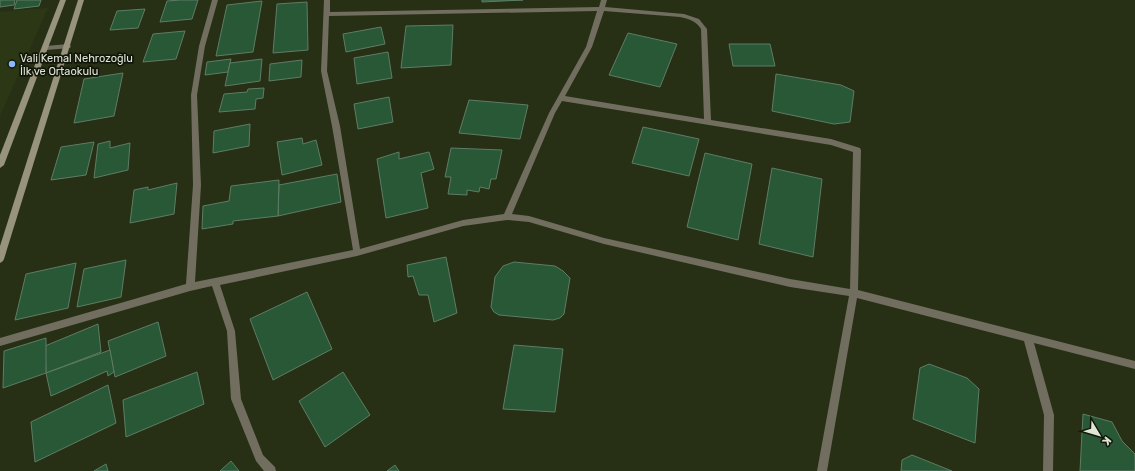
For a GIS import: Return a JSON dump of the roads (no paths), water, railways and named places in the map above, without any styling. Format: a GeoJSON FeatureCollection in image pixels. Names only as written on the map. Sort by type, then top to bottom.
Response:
{"type":"FeatureCollection","features":[{"type":"Feature","properties":{"kind":"street"},"geometry":{"type":"LineString","coordinates":[[0,165],[46,48],[63,0]]}},
{"type":"Feature","properties":{"kind":"street"},"geometry":{"type":"LineString","coordinates":[[0,259],[68,46],[81,0]]}},
{"type":"Feature","properties":{"kind":"street"},"geometry":{"type":"LineString","coordinates":[[190,287],[197,185],[194,95],[202,46],[215,0]]}},
{"type":"Feature","properties":{"kind":"street"},"geometry":{"type":"LineString","coordinates":[[327,0],[324,71],[336,126],[357,253]]}},
{"type":"Feature","properties":{"kind":"street"},"geometry":{"type":"LineString","coordinates":[[507,217],[552,113],[589,47],[604,0]]}},
{"type":"Feature","properties":{"kind":"street"},"geometry":{"type":"LineString","coordinates":[[327,14],[601,9],[680,15],[701,23],[704,29],[708,122]]}},
{"type":"Feature","properties":{"kind":"street"},"geometry":{"type":"LineString","coordinates":[[46,48],[68,46]]}},
{"type":"Feature","properties":{"kind":"street"},"geometry":{"type":"LineString","coordinates":[[561,98],[831,142],[857,150],[854,293],[822,471]]}},
{"type":"Feature","properties":{"kind":"street"},"geometry":{"type":"LineString","coordinates":[[0,342],[190,287],[357,253],[463,223],[507,217],[529,219],[604,241],[782,281],[854,293],[1135,365]]}},
{"type":"Feature","properties":{"kind":"street"},"geometry":{"type":"LineString","coordinates":[[215,282],[231,332],[236,399],[259,458],[271,471]]}},
{"type":"Feature","properties":{"kind":"street"},"geometry":{"type":"LineString","coordinates":[[1028,338],[1049,415],[1048,471]]}},
{"type":"Feature","properties":{"kind":"place","name":"Vali Kemal Nehrozoğlu İlk ve Ortaokulu"},"geometry":{"type":"Point","coordinates":[12,64]}}]}
